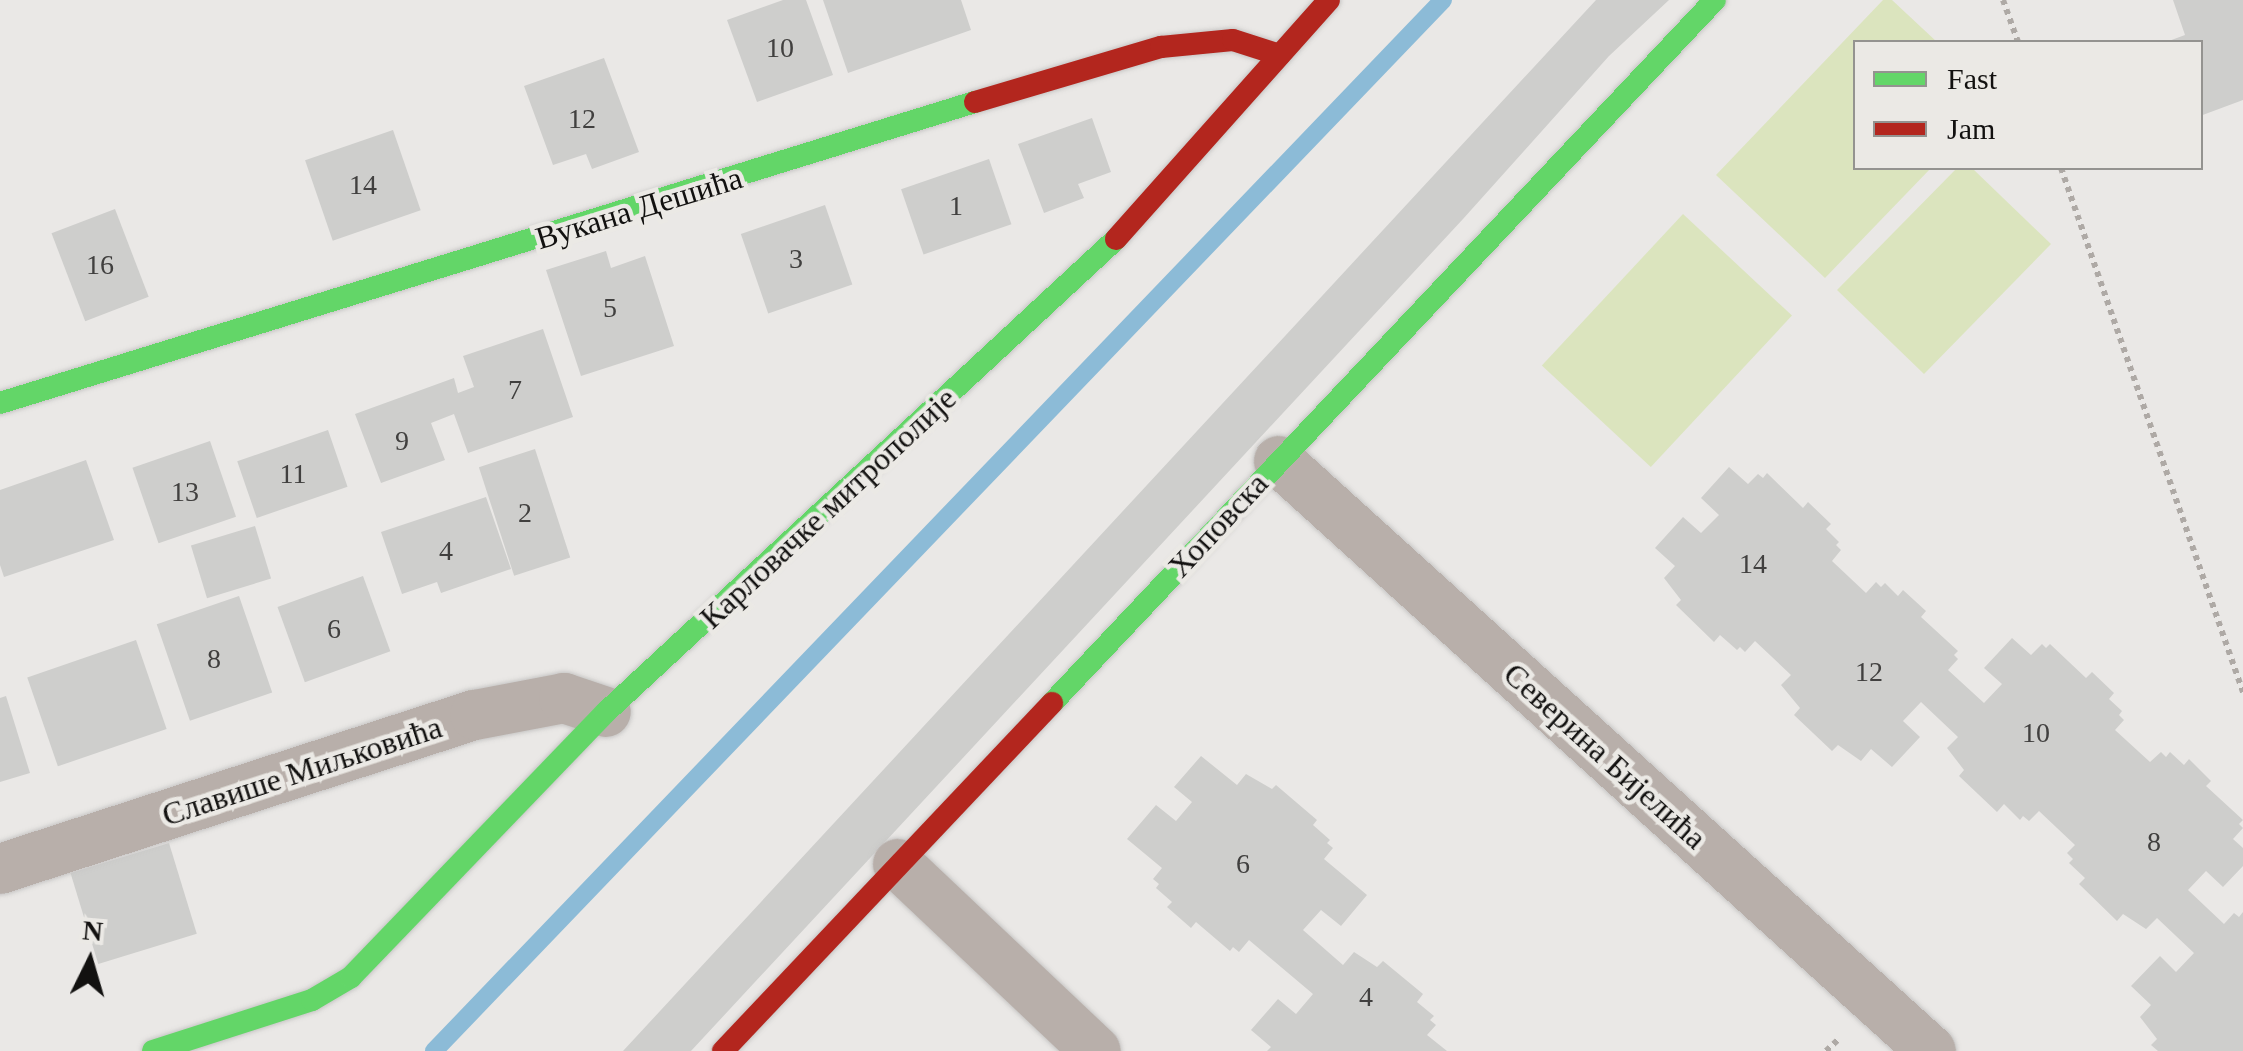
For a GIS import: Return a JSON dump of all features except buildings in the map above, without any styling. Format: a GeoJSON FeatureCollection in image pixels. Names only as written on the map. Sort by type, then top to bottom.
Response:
{"type":"FeatureCollection","features":[{"type":"Feature","properties":{"kind":"street","name":"Карловачке митрополије"},"geometry":{"type":"LineString","coordinates":[[153,1051],[312,1000],[352,977],[606,712],[1137,220],[1329,0]]}},
{"type":"Feature","properties":{"kind":"street","name":"Хоповска"},"geometry":{"type":"LineString","coordinates":[[723,1051],[1715,0]]}},
{"type":"Feature","properties":{"kind":"street","name":"Вукана Дешића"},"geometry":{"type":"LineString","coordinates":[[0,402],[549,237],[1162,46],[1220,41],[1256,44],[1280,55]]}},
{"type":"Feature","properties":{"kind":"street","name":"Северина Бијелића"},"geometry":{"type":"LineString","coordinates":[[1279,461],[1931,1051]]}},
{"type":"Feature","properties":{"kind":"street","name":"Славише Миљковића"},"geometry":{"type":"LineString","coordinates":[[0,868],[475,715],[564,698],[606,712]]}},
{"type":"Feature","properties":{"kind":"street"},"geometry":{"type":"LineString","coordinates":[[898,864],[1096,1051]]}},
{"type":"Feature","properties":{"kind":"path"},"geometry":{"type":"LineString","coordinates":[[2003,0],[2017,40]]}},
{"type":"Feature","properties":{"kind":"path"},"geometry":{"type":"LineString","coordinates":[[2062,170],[2243,692]]}},
{"type":"Feature","properties":{"kind":"green space"},"geometry":{"type":"Polygon","coordinates":[[[1883,0],[1892,0],[1935,40],[1853,40],[1853,170],[1929,170],[1825,278],[1716,175],[1883,0]]]}},
{"type":"Feature","properties":{"kind":"green space"},"geometry":{"type":"Polygon","coordinates":[[[1955,170],[1974,170],[2051,244],[1924,374],[1837,290],[1955,170]]]}},
{"type":"Feature","properties":{"kind":"green space"},"geometry":{"type":"Polygon","coordinates":[[[1683,214],[1792,316],[1651,467],[1542,365],[1683,214]]]}},
{"type":"Feature","properties":{"kind":"waterway"},"geometry":{"type":"LineString","coordinates":[[434,1051],[1443,0]]}},
{"type":"Feature","properties":{"kind":"traffic: fast"},"geometry":{"type":"LineString","coordinates":[[1052,703],[1715,0]]}},
{"type":"Feature","properties":{"kind":"traffic: fast"},"geometry":{"type":"LineString","coordinates":[[0,403],[975,102]]}},
{"type":"Feature","properties":{"kind":"traffic: fast"},"geometry":{"type":"LineString","coordinates":[[153,1051],[312,1000],[351,977],[606,712],[1116,239]]}},
{"type":"Feature","properties":{"kind":"traffic: jam"},"geometry":{"type":"LineString","coordinates":[[1116,239],[1329,0]]}},
{"type":"Feature","properties":{"kind":"traffic: jam"},"geometry":{"type":"LineString","coordinates":[[975,102],[1161,47],[1233,40],[1280,55]]}},
{"type":"Feature","properties":{"kind":"traffic: jam"},"geometry":{"type":"LineString","coordinates":[[723,1051],[1052,703]]}}]}
